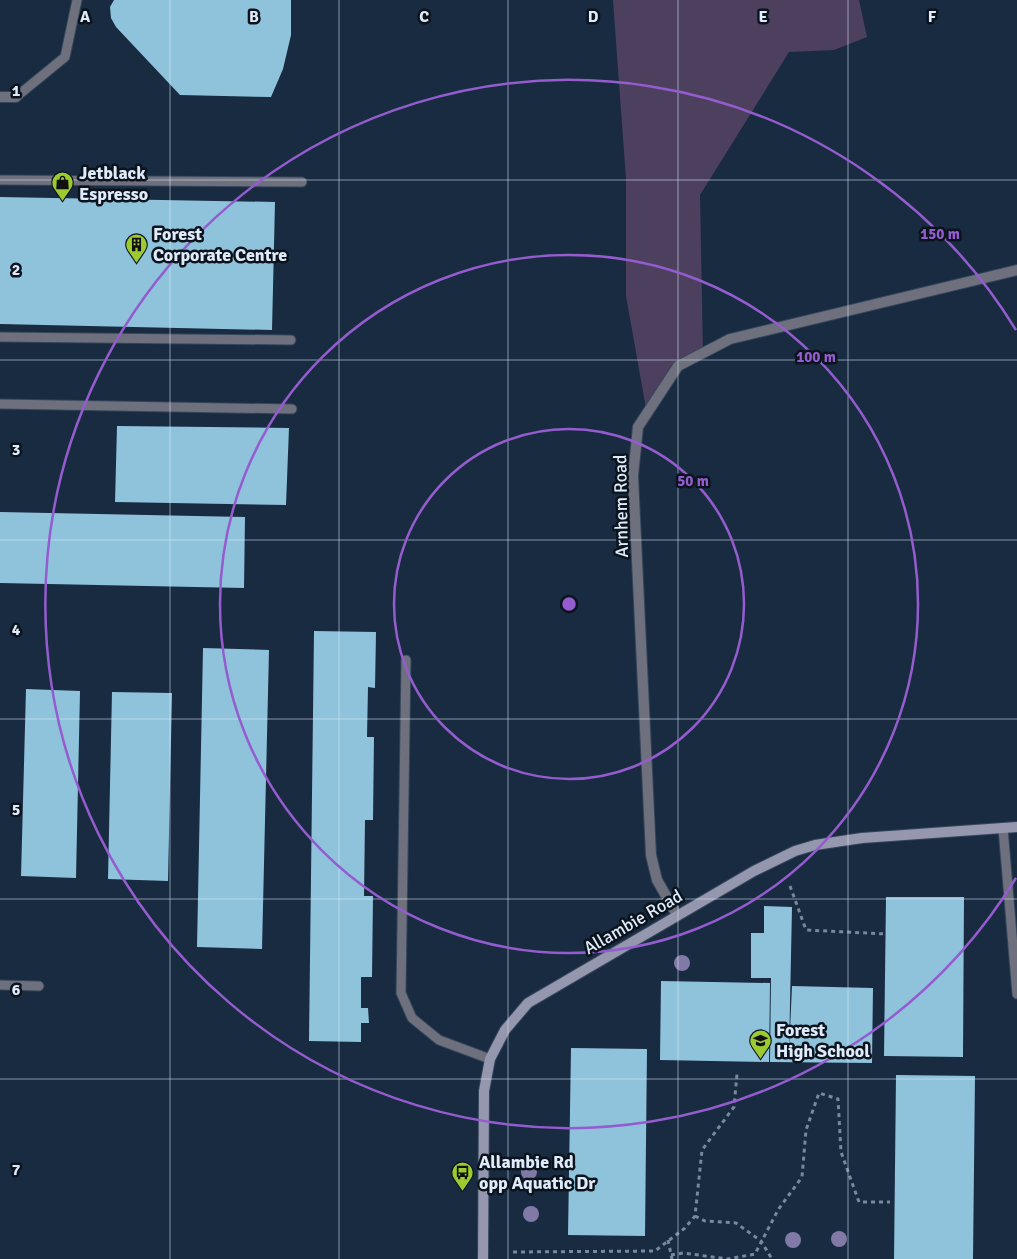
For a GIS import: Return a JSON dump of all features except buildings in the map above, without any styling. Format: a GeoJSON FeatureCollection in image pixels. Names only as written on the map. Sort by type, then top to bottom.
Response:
{"type":"FeatureCollection","features":[{"type":"Feature","properties":{"kind":"main road","name":"Allambie Road"},"geometry":{"type":"LineString","coordinates":[[483,1259],[484,1091],[490,1059],[505,1030],[528,1003],[778,858],[815,845],[898,835],[1017,827]]}},
{"type":"Feature","properties":{"kind":"street"},"geometry":{"type":"LineString","coordinates":[[0,97],[16,97]]}},
{"type":"Feature","properties":{"kind":"street","name":"Arnhem Road"},"geometry":{"type":"LineString","coordinates":[[677,915],[657,880],[651,855],[633,476],[638,427],[678,366],[730,339],[1017,270]]}},
{"type":"Feature","properties":{"kind":"lane"},"geometry":{"type":"LineString","coordinates":[[16,97],[65,56],[77,0]]}},
{"type":"Feature","properties":{"kind":"lane"},"geometry":{"type":"LineString","coordinates":[[0,180],[302,182]]}},
{"type":"Feature","properties":{"kind":"lane"},"geometry":{"type":"LineString","coordinates":[[0,336],[291,340]]}},
{"type":"Feature","properties":{"kind":"lane"},"geometry":{"type":"LineString","coordinates":[[0,404],[292,409]]}},
{"type":"Feature","properties":{"kind":"lane"},"geometry":{"type":"LineString","coordinates":[[406,660],[401,993],[412,1018],[439,1040],[490,1059]]}},
{"type":"Feature","properties":{"kind":"lane"},"geometry":{"type":"LineString","coordinates":[[1003,828],[1017,994]]}},
{"type":"Feature","properties":{"kind":"lane"},"geometry":{"type":"LineString","coordinates":[[0,985],[39,986]]}},
{"type":"Feature","properties":{"kind":"path"},"geometry":{"type":"LineString","coordinates":[[790,886],[806,930],[886,934]]}},
{"type":"Feature","properties":{"kind":"path"},"geometry":{"type":"LineString","coordinates":[[513,1252],[655,1251],[695,1216],[702,1150],[734,1107],[737,1074]]}},
{"type":"Feature","properties":{"kind":"path"},"geometry":{"type":"LineString","coordinates":[[668,1240],[672,1257],[683,1253],[728,1258],[755,1254],[778,1210],[802,1176],[806,1130],[819,1093],[838,1099],[841,1152],[859,1202],[890,1202]]}},
{"type":"Feature","properties":{"kind":"path"},"geometry":{"type":"LineString","coordinates":[[695,1216],[704,1221],[736,1223],[761,1241],[772,1259]]}},
{"type":"Feature","properties":{"kind":"shaded area"},"geometry":{"type":"Polygon","coordinates":[[[613,0],[859,0],[867,37],[834,50],[789,52],[700,195],[703,353],[678,366],[647,414],[626,296],[626,179],[613,0]]]}},
{"type":"Feature","properties":{"kind":"place","name":"Jetblack Espresso"},"geometry":{"type":"Point","coordinates":[63,202]}},
{"type":"Feature","properties":{"kind":"place","name":"Forest Corporate Centre"},"geometry":{"type":"Point","coordinates":[137,263]}},
{"type":"Feature","properties":{"kind":"place","name":"Forest High School"},"geometry":{"type":"Point","coordinates":[760,1059]}},
{"type":"Feature","properties":{"kind":"place","name":"Allambie Rd opp Aquatic Dr"},"geometry":{"type":"Point","coordinates":[463,1191]}}]}
